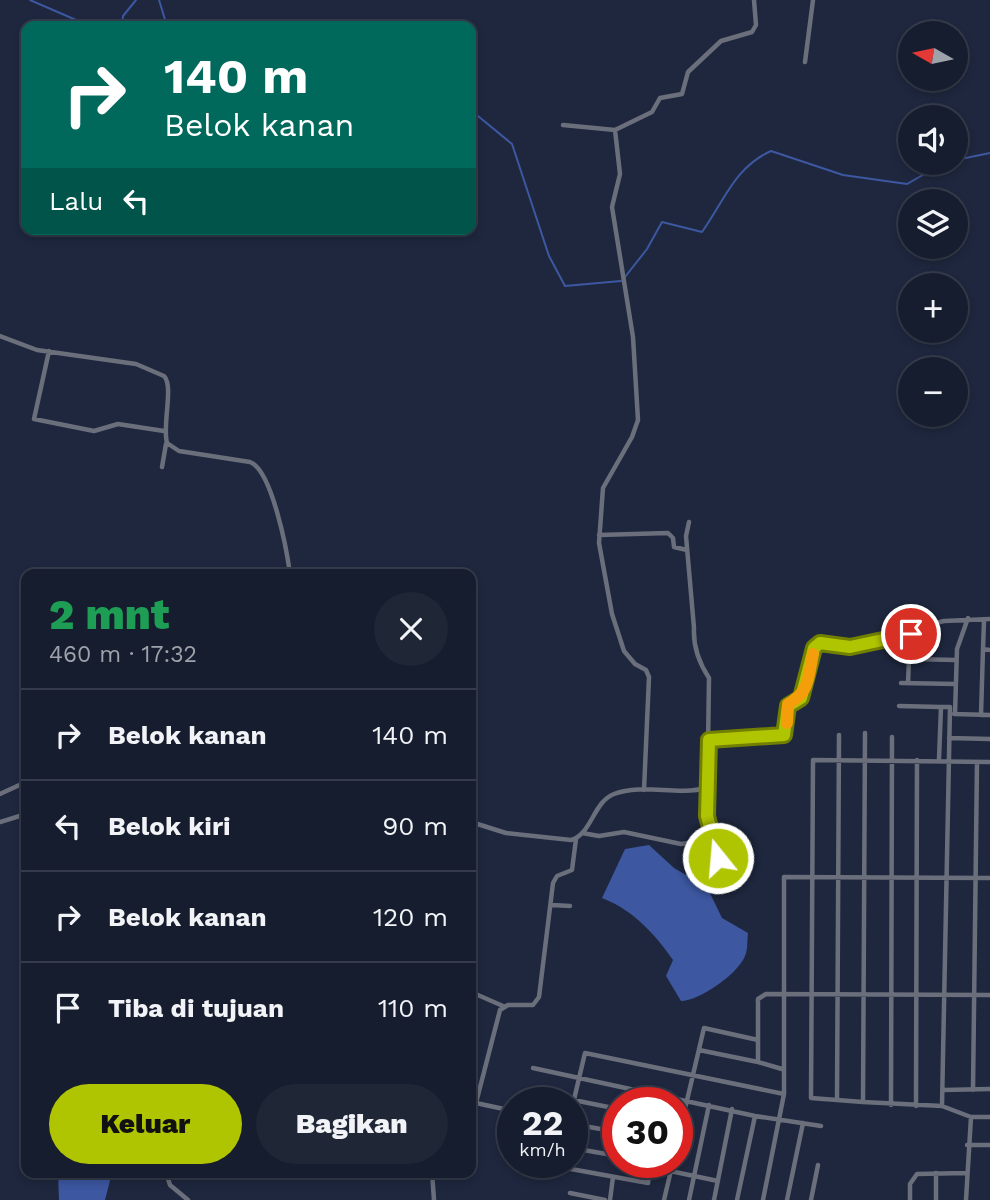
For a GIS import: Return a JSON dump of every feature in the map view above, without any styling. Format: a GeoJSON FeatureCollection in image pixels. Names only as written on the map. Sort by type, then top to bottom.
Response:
{"type":"FeatureCollection","features":[{"type":"Feature","properties":{"kind":"street"},"geometry":{"type":"LineString","coordinates":[[563,125],[615,130],[652,113],[660,98],[682,94],[688,72],[721,41],[752,32],[756,26],[754,0]]}},
{"type":"Feature","properties":{"kind":"street"},"geometry":{"type":"LineString","coordinates":[[805,62],[813,0]]}},
{"type":"Feature","properties":{"kind":"street"},"geometry":{"type":"LineString","coordinates":[[615,130],[620,174],[612,206],[627,297],[638,420],[632,437],[603,488],[599,535],[601,567],[624,651],[635,664],[646,670],[649,677],[644,790]]}},
{"type":"Feature","properties":{"kind":"street"},"geometry":{"type":"LineString","coordinates":[[0,336],[27,348],[136,364],[164,376],[169,386],[164,431],[167,443],[162,467]]}},
{"type":"Feature","properties":{"kind":"street"},"geometry":{"type":"LineString","coordinates":[[49,351],[34,419],[94,431],[118,424],[164,431]]}},
{"type":"Feature","properties":{"kind":"street"},"geometry":{"type":"LineString","coordinates":[[167,443],[179,451],[250,462],[259,467],[279,519],[289,569]]}},
{"type":"Feature","properties":{"kind":"street"},"geometry":{"type":"LineString","coordinates":[[689,522],[687,550],[694,628],[692,639],[703,670],[709,678],[707,816],[718,865]]}},
{"type":"Feature","properties":{"kind":"street"},"geometry":{"type":"LineString","coordinates":[[599,535],[668,533],[673,538],[674,548],[687,550]]}},
{"type":"Feature","properties":{"kind":"street"},"geometry":{"type":"LineString","coordinates":[[708,740],[784,735],[788,706],[801,698],[814,648],[820,643],[858,646],[911,634],[928,625],[968,618],[987,620],[983,649],[981,715]]}},
{"type":"Feature","properties":{"kind":"street"},"geometry":{"type":"LineString","coordinates":[[942,1106],[947,761],[956,684],[956,660],[968,618]]}},
{"type":"Feature","properties":{"kind":"street"},"geometry":{"type":"LineString","coordinates":[[983,649],[990,650]]}},
{"type":"Feature","properties":{"kind":"street"},"geometry":{"type":"LineString","coordinates":[[908,683],[909,659],[956,660]]}},
{"type":"Feature","properties":{"kind":"street"},"geometry":{"type":"LineString","coordinates":[[901,683],[956,684]]}},
{"type":"Feature","properties":{"kind":"street"},"geometry":{"type":"LineString","coordinates":[[899,706],[950,707],[952,714]]}},
{"type":"Feature","properties":{"kind":"street"},"geometry":{"type":"LineString","coordinates":[[939,759],[941,707]]}},
{"type":"Feature","properties":{"kind":"street"},"geometry":{"type":"LineString","coordinates":[[952,714],[990,715]]}},
{"type":"Feature","properties":{"kind":"street"},"geometry":{"type":"LineString","coordinates":[[863,1102],[862,878],[865,733]]}},
{"type":"Feature","properties":{"kind":"street"},"geometry":{"type":"LineString","coordinates":[[837,1100],[839,735]]}},
{"type":"Feature","properties":{"kind":"street"},"geometry":{"type":"LineString","coordinates":[[891,1105],[892,737]]}},
{"type":"Feature","properties":{"kind":"street"},"geometry":{"type":"LineString","coordinates":[[949,738],[990,738]]}},
{"type":"Feature","properties":{"kind":"street"},"geometry":{"type":"LineString","coordinates":[[990,762],[939,759],[813,760],[811,878],[811,1098],[891,1105],[942,1106],[971,1117],[990,1117]]}},
{"type":"Feature","properties":{"kind":"street"},"geometry":{"type":"LineString","coordinates":[[916,1106],[917,760]]}},
{"type":"Feature","properties":{"kind":"street"},"geometry":{"type":"LineString","coordinates":[[973,1090],[977,762]]}},
{"type":"Feature","properties":{"kind":"street"},"geometry":{"type":"LineString","coordinates":[[0,794],[21,784]]}},
{"type":"Feature","properties":{"kind":"street"},"geometry":{"type":"LineString","coordinates":[[476,994],[503,1006],[533,1004],[539,997],[554,880],[572,870],[576,839],[610,796],[644,790],[706,788]]}},
{"type":"Feature","properties":{"kind":"street"},"geometry":{"type":"LineString","coordinates":[[0,822],[21,816]]}},
{"type":"Feature","properties":{"kind":"street"},"geometry":{"type":"LineString","coordinates":[[476,824],[506,833],[561,840],[576,839]]}},
{"type":"Feature","properties":{"kind":"street"},"geometry":{"type":"LineString","coordinates":[[582,833],[599,836],[624,832],[681,844],[713,840]]}},
{"type":"Feature","properties":{"kind":"street"},"geometry":{"type":"LineString","coordinates":[[715,848],[744,852],[746,865]]}},
{"type":"Feature","properties":{"kind":"street"},"geometry":{"type":"LineString","coordinates":[[763,1200],[784,1094],[784,877],[990,878]]}},
{"type":"Feature","properties":{"kind":"street"},"geometry":{"type":"LineString","coordinates":[[552,905],[570,906]]}},
{"type":"Feature","properties":{"kind":"street"},"geometry":{"type":"LineString","coordinates":[[758,1062],[758,999],[766,994],[990,995]]}},
{"type":"Feature","properties":{"kind":"street"},"geometry":{"type":"LineString","coordinates":[[476,1097],[503,1006]]}},
{"type":"Feature","properties":{"kind":"street"},"geometry":{"type":"LineString","coordinates":[[690,1087],[704,1028],[758,1040]]}},
{"type":"Feature","properties":{"kind":"street"},"geometry":{"type":"LineString","coordinates":[[699,1050],[782,1069]]}},
{"type":"Feature","properties":{"kind":"street"},"geometry":{"type":"LineString","coordinates":[[577,1087],[584,1053],[784,1094]]}},
{"type":"Feature","properties":{"kind":"street"},"geometry":{"type":"LineString","coordinates":[[533,1068],[622,1087]]}},
{"type":"Feature","properties":{"kind":"street"},"geometry":{"type":"LineString","coordinates":[[943,1090],[990,1090]]}},
{"type":"Feature","properties":{"kind":"street"},"geometry":{"type":"LineString","coordinates":[[693,1101],[755,1116],[821,1126]]}},
{"type":"Feature","properties":{"kind":"street"},"geometry":{"type":"LineString","coordinates":[[476,1104],[497,1108]]}},
{"type":"Feature","properties":{"kind":"street"},"geometry":{"type":"LineString","coordinates":[[689,1200],[709,1105]]}},
{"type":"Feature","properties":{"kind":"street"},"geometry":{"type":"LineString","coordinates":[[714,1200],[732,1109]]}},
{"type":"Feature","properties":{"kind":"street"},"geometry":{"type":"LineString","coordinates":[[737,1200],[755,1116]]}},
{"type":"Feature","properties":{"kind":"street"},"geometry":{"type":"LineString","coordinates":[[966,1200],[967,1145],[971,1117]]}},
{"type":"Feature","properties":{"kind":"street"},"geometry":{"type":"LineString","coordinates":[[788,1200],[803,1123]]}},
{"type":"Feature","properties":{"kind":"street"},"geometry":{"type":"LineString","coordinates":[[967,1145],[990,1145]]}},
{"type":"Feature","properties":{"kind":"street"},"geometry":{"type":"LineString","coordinates":[[811,1200],[818,1165]]}},
{"type":"Feature","properties":{"kind":"street"},"geometry":{"type":"LineString","coordinates":[[936,1173],[936,1200]]}},
{"type":"Feature","properties":{"kind":"street"},"geometry":{"type":"LineString","coordinates":[[910,1200],[910,1184],[915,1176],[966,1173]]}},
{"type":"Feature","properties":{"kind":"street"},"geometry":{"type":"LineString","coordinates":[[694,1176],[718,1181]]}},
{"type":"Feature","properties":{"kind":"street"},"geometry":{"type":"LineString","coordinates":[[168,1178],[170,1185],[188,1200]]}},
{"type":"Feature","properties":{"kind":"street"},"geometry":{"type":"LineString","coordinates":[[432,1178],[433,1200]]}},
{"type":"Feature","properties":{"kind":"street"},"geometry":{"type":"LineString","coordinates":[[570,1193],[607,1200],[613,1178]]}},
{"type":"Feature","properties":{"kind":"street"},"geometry":{"type":"LineString","coordinates":[[619,1178],[648,1183],[649,1178]]}},
{"type":"Feature","properties":{"kind":"street"},"geometry":{"type":"LineString","coordinates":[[664,1200],[669,1178]]}},
{"type":"Feature","properties":{"kind":"water"},"geometry":{"type":"Polygon","coordinates":[[[649,845],[674,868],[707,887],[722,918],[748,933],[746,954],[735,971],[707,992],[689,1000],[681,1001],[666,976],[673,960],[658,941],[642,923],[624,909],[602,898],[625,849],[649,845]]]}},
{"type":"Feature","properties":{"kind":"water"},"geometry":{"type":"Polygon","coordinates":[[[58,1178],[111,1178],[105,1200],[59,1200],[58,1178]]]}},
{"type":"Feature","properties":{"kind":"waterway"},"geometry":{"type":"LineString","coordinates":[[30,0],[78,21]]}},
{"type":"Feature","properties":{"kind":"waterway"},"geometry":{"type":"LineString","coordinates":[[122,21],[123,16],[136,0]]}},
{"type":"Feature","properties":{"kind":"waterway"},"geometry":{"type":"LineString","coordinates":[[159,0],[165,21]]}},
{"type":"Feature","properties":{"kind":"waterway"},"geometry":{"type":"LineString","coordinates":[[476,116],[512,144],[549,256],[565,286],[621,281]]}},
{"type":"Feature","properties":{"kind":"waterway"},"geometry":{"type":"LineString","coordinates":[[625,277],[647,249],[662,222],[702,232],[739,175],[771,151],[843,175],[907,184],[923,175]]}},
{"type":"Feature","properties":{"kind":"waterway"},"geometry":{"type":"LineString","coordinates":[[968,158],[990,153]]}},
{"type":"Feature","properties":{"kind":"slow traffic"},"geometry":{"type":"LineString","coordinates":[[787,723],[788,704],[801,698],[805,691],[813,654]]}},
{"type":"Feature","properties":{"kind":"route"},"geometry":{"type":"LineString","coordinates":[[718,858],[718,852],[710,837],[707,816],[709,740],[784,735],[788,706],[801,698],[805,691],[816,645],[820,643],[850,647],[911,634]]}}]}
